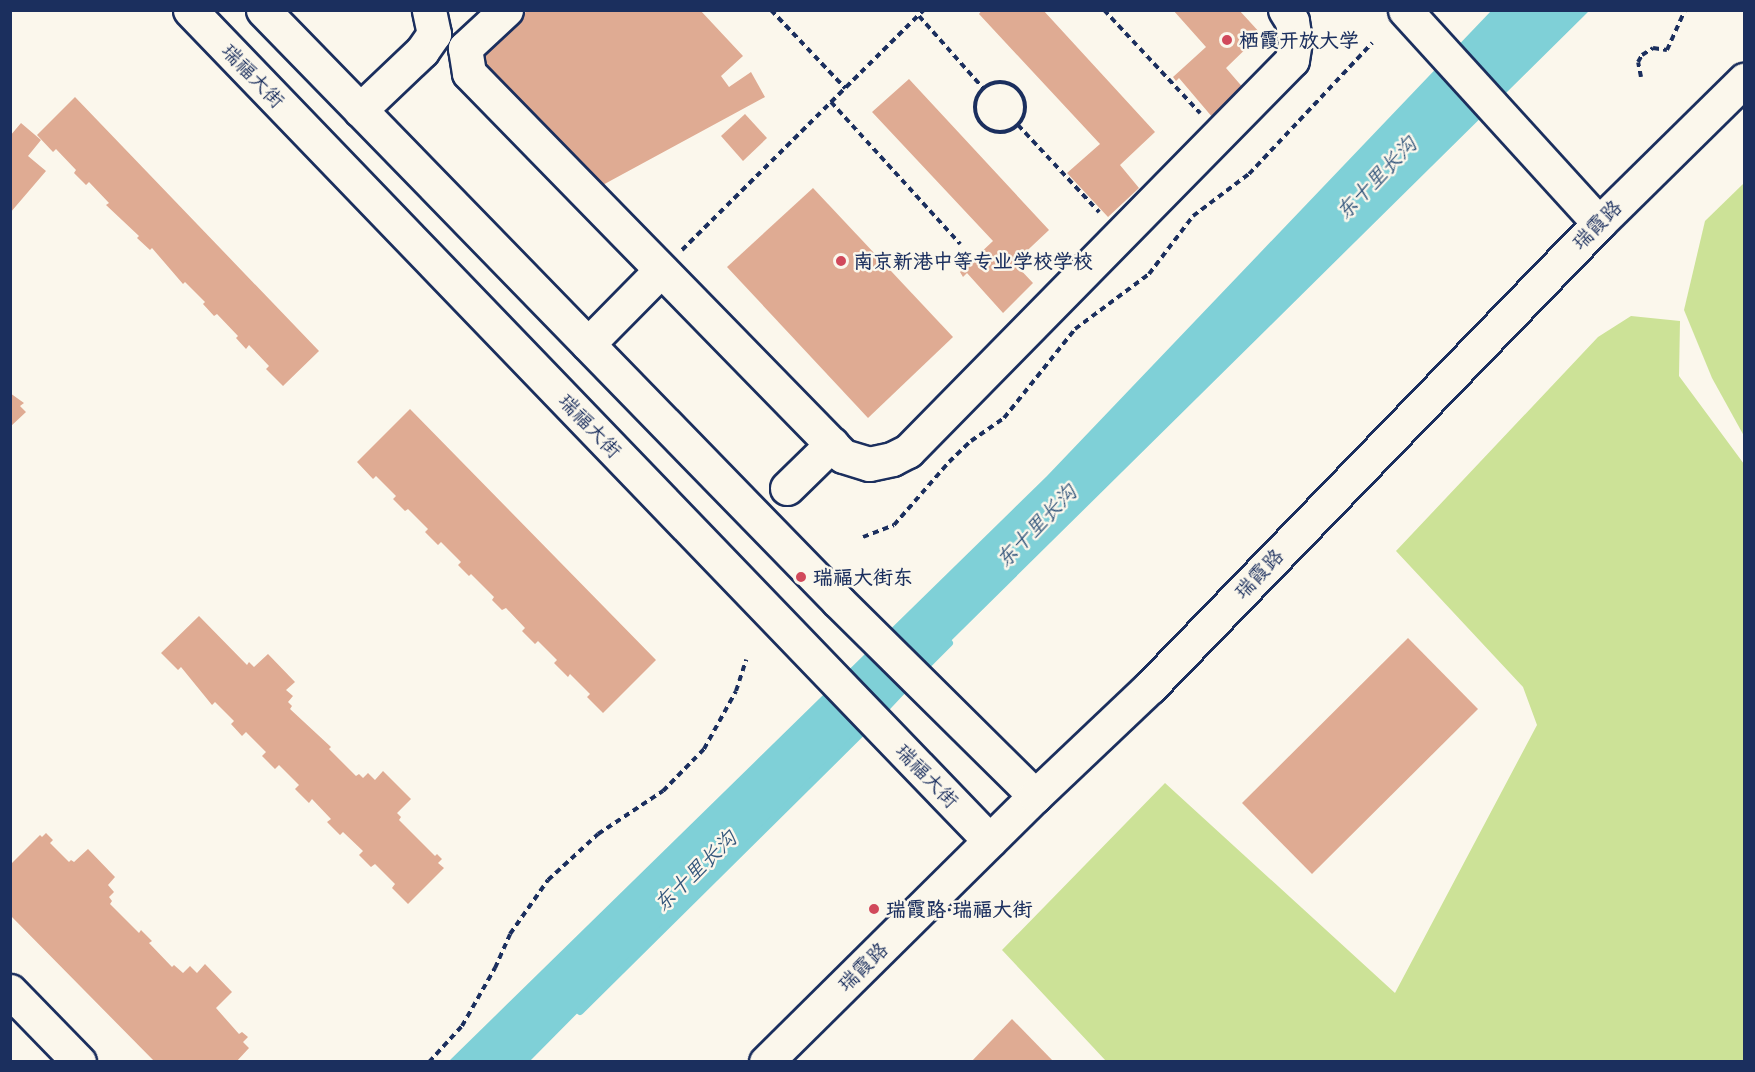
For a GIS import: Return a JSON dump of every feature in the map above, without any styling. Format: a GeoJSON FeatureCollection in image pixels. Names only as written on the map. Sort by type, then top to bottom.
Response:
{"type":"FeatureCollection","features":[{"type":"Feature","properties":{"kind":"street","name":"瑞福大街"},"geometry":{"type":"LineString","coordinates":[[189,10],[990,841]]}},
{"type":"Feature","properties":{"kind":"street"},"geometry":{"type":"LineString","coordinates":[[263,10],[838,601],[1035,796]]}},
{"type":"Feature","properties":{"kind":"street"},"geometry":{"type":"LineString","coordinates":[[360,110],[422,51],[434,34],[429,10]]}},
{"type":"Feature","properties":{"kind":"street"},"geometry":{"type":"LineString","coordinates":[[506,10],[465,48],[469,73],[843,456],[869,464],[892,459],[908,451],[1292,60],[1295,40],[1292,21],[1285,10]]}},
{"type":"Feature","properties":{"kind":"street"},"geometry":{"type":"LineString","coordinates":[[1405,10],[1599,223]]}},
{"type":"Feature","properties":{"kind":"street","name":"瑞霞路"},"geometry":{"type":"LineString","coordinates":[[766,1062],[1035,796],[1150,687],[1599,223],[1744,81]]}},
{"type":"Feature","properties":{"kind":"street"},"geometry":{"type":"LineString","coordinates":[[588,344],[660,271]]}},
{"type":"Feature","properties":{"kind":"street"},"geometry":{"type":"LineString","coordinates":[[788,488],[832,444]]}},
{"type":"Feature","properties":{"kind":"street"},"geometry":{"type":"LineString","coordinates":[[10,991],[79,1062]]}},
{"type":"Feature","properties":{"kind":"path"},"geometry":{"type":"LineString","coordinates":[[771,10],[845,88]]}},
{"type":"Feature","properties":{"kind":"path"},"geometry":{"type":"LineString","coordinates":[[660,271],[924,10]]}},
{"type":"Feature","properties":{"kind":"path"},"geometry":{"type":"LineString","coordinates":[[1104,10],[1219,134]]}},
{"type":"Feature","properties":{"kind":"path"},"geometry":{"type":"LineString","coordinates":[[1641,77],[1638,62],[1642,55],[1653,48],[1667,50],[1685,10]]}},
{"type":"Feature","properties":{"kind":"path"},"geometry":{"type":"LineString","coordinates":[[919,16],[983,88]]}},
{"type":"Feature","properties":{"kind":"path"},"geometry":{"type":"LineString","coordinates":[[863,537],[894,525],[956,455],[1004,418],[1075,329],[1149,274],[1193,216],[1249,174],[1372,43]]}},
{"type":"Feature","properties":{"kind":"path"},"geometry":{"type":"LineString","coordinates":[[997,82],[1006,82],[1021,93],[1025,102],[1025,113],[1018,125],[1003,132],[984,127],[975,109],[976,99],[983,88],[997,82]]}},
{"type":"Feature","properties":{"kind":"path"},"geometry":{"type":"LineString","coordinates":[[831,102],[960,244]]}},
{"type":"Feature","properties":{"kind":"path"},"geometry":{"type":"LineString","coordinates":[[1018,125],[1120,235]]}},
{"type":"Feature","properties":{"kind":"path"},"geometry":{"type":"LineString","coordinates":[[429,1062],[462,1026],[495,968],[510,934],[548,880],[598,834],[663,791],[704,748],[736,691],[746,660]]}},
{"type":"Feature","properties":{"kind":"green space"},"geometry":{"type":"Polygon","coordinates":[[[1744,183],[1744,436],[1712,378],[1684,310],[1705,221],[1744,183]]]}},
{"type":"Feature","properties":{"kind":"green space"},"geometry":{"type":"Polygon","coordinates":[[[1631,316],[1680,321],[1679,376],[1744,464],[1744,1061],[1106,1061],[1002,950],[1165,783],[1395,993],[1537,725],[1523,687],[1396,551],[1598,337],[1631,316]]]}},
{"type":"Feature","properties":{"kind":"water"},"geometry":{"type":"Polygon","coordinates":[[[1491,11],[1589,11],[735,854],[530,1061],[448,1062],[1047,476],[1491,11]]]}},
{"type":"Feature","properties":{"kind":"building"},"geometry":{"type":"Polygon","coordinates":[[[528,10],[700,10],[743,56],[721,76],[729,87],[751,72],[765,97],[599,187],[478,56],[528,10]]]}},
{"type":"Feature","properties":{"kind":"building"},"geometry":{"type":"Polygon","coordinates":[[[982,10],[1043,10],[1155,132],[1120,165],[1139,188],[1108,217],[1067,173],[1100,144],[979,14],[982,10]]]}},
{"type":"Feature","properties":{"kind":"building"},"geometry":{"type":"Polygon","coordinates":[[[1173,10],[1239,10],[1261,34],[1226,68],[1245,90],[1213,118],[1179,78],[1176,81],[1173,77],[1206,47],[1173,10]]]}},
{"type":"Feature","properties":{"kind":"building"},"geometry":{"type":"Polygon","coordinates":[[[909,79],[1049,230],[1014,263],[1033,283],[1003,313],[967,273],[963,277],[960,272],[993,241],[872,112],[909,79]]]}},
{"type":"Feature","properties":{"kind":"building"},"geometry":{"type":"Polygon","coordinates":[[[75,97],[319,351],[283,386],[266,369],[269,366],[249,345],[246,349],[236,338],[238,336],[217,314],[214,316],[203,304],[205,302],[185,282],[183,284],[152,248],[150,250],[137,238],[139,236],[106,205],[109,203],[89,182],[86,185],[74,173],[76,170],[56,149],[53,152],[37,135],[75,97]]]}},
{"type":"Feature","properties":{"kind":"building"},"geometry":{"type":"Polygon","coordinates":[[[745,114],[767,138],[743,161],[721,136],[745,114]]]}},
{"type":"Feature","properties":{"kind":"building"},"geometry":{"type":"Polygon","coordinates":[[[21,123],[41,140],[28,156],[46,171],[10,213],[10,136],[21,123]]]}},
{"type":"Feature","properties":{"kind":"building"},"geometry":{"type":"Polygon","coordinates":[[[813,188],[953,337],[868,418],[727,267],[813,188]]]}},
{"type":"Feature","properties":{"kind":"building"},"geometry":{"type":"Polygon","coordinates":[[[10,393],[24,403],[20,406],[26,412],[10,427],[10,393]]]}},
{"type":"Feature","properties":{"kind":"building"},"geometry":{"type":"Polygon","coordinates":[[[410,409],[656,660],[603,713],[587,697],[590,694],[570,674],[568,677],[554,663],[557,660],[538,641],[535,644],[522,631],[525,628],[506,608],[502,610],[492,600],[494,597],[471,574],[469,576],[458,565],[461,562],[441,542],[438,545],[425,532],[428,529],[408,509],[405,511],[393,499],[396,496],[376,476],[373,479],[357,462],[410,409]]]}},
{"type":"Feature","properties":{"kind":"building"},"geometry":{"type":"Polygon","coordinates":[[[199,616],[247,665],[249,662],[254,667],[268,654],[295,682],[286,690],[293,696],[288,702],[292,706],[290,709],[331,747],[329,749],[356,776],[359,774],[363,778],[368,773],[375,780],[383,771],[411,799],[397,813],[401,817],[399,820],[435,856],[437,854],[442,859],[438,863],[444,868],[408,904],[392,888],[395,884],[375,864],[371,867],[359,855],[363,851],[343,832],[340,835],[327,822],[331,819],[312,799],[309,803],[295,789],[299,785],[279,765],[275,769],[262,756],[266,752],[246,732],[242,736],[231,724],[234,721],[215,702],[212,705],[181,667],[178,670],[161,653],[199,616]]]}},
{"type":"Feature","properties":{"kind":"building"},"geometry":{"type":"Polygon","coordinates":[[[1408,638],[1478,709],[1312,874],[1242,803],[1408,638]]]}},
{"type":"Feature","properties":{"kind":"building"},"geometry":{"type":"Polygon","coordinates":[[[46,833],[53,840],[50,843],[69,862],[71,860],[74,862],[88,849],[115,877],[108,885],[114,892],[109,897],[112,901],[110,904],[139,933],[141,930],[152,941],[149,943],[172,967],[174,965],[183,973],[190,966],[197,973],[205,964],[232,992],[216,1008],[239,1034],[242,1032],[248,1037],[243,1042],[249,1048],[236,1062],[155,1062],[10,915],[10,865],[40,835],[42,837],[46,833]]]}},
{"type":"Feature","properties":{"kind":"building"},"geometry":{"type":"Polygon","coordinates":[[[1012,1019],[1054,1062],[971,1062],[1012,1019]]]}},
{"type":"Feature","properties":{"kind":"waterway","name":"东十里长沟"},"geometry":{"type":"LineString","coordinates":[[920,672],[949,643]]}},
{"type":"Feature","properties":{"kind":"waterway","name":"东十里长沟"},"geometry":{"type":"LineString","coordinates":[[879,715],[911,681]]}},
{"type":"Feature","properties":{"kind":"waterway","name":"东十里长沟"},"geometry":{"type":"LineString","coordinates":[[580,1011],[870,724]]}},
{"type":"Feature","properties":{"kind":"place","name":"栖霞开放大学"},"geometry":{"type":"Point","coordinates":[1227,40]}},
{"type":"Feature","properties":{"kind":"place","name":"南京新港中等专业学校学校"},"geometry":{"type":"Point","coordinates":[841,261]}},
{"type":"Feature","properties":{"kind":"place","name":"瑞福大街东"},"geometry":{"type":"Point","coordinates":[801,577]}},
{"type":"Feature","properties":{"kind":"place","name":"瑞霞路·瑞福大街"},"geometry":{"type":"Point","coordinates":[874,909]}}]}
